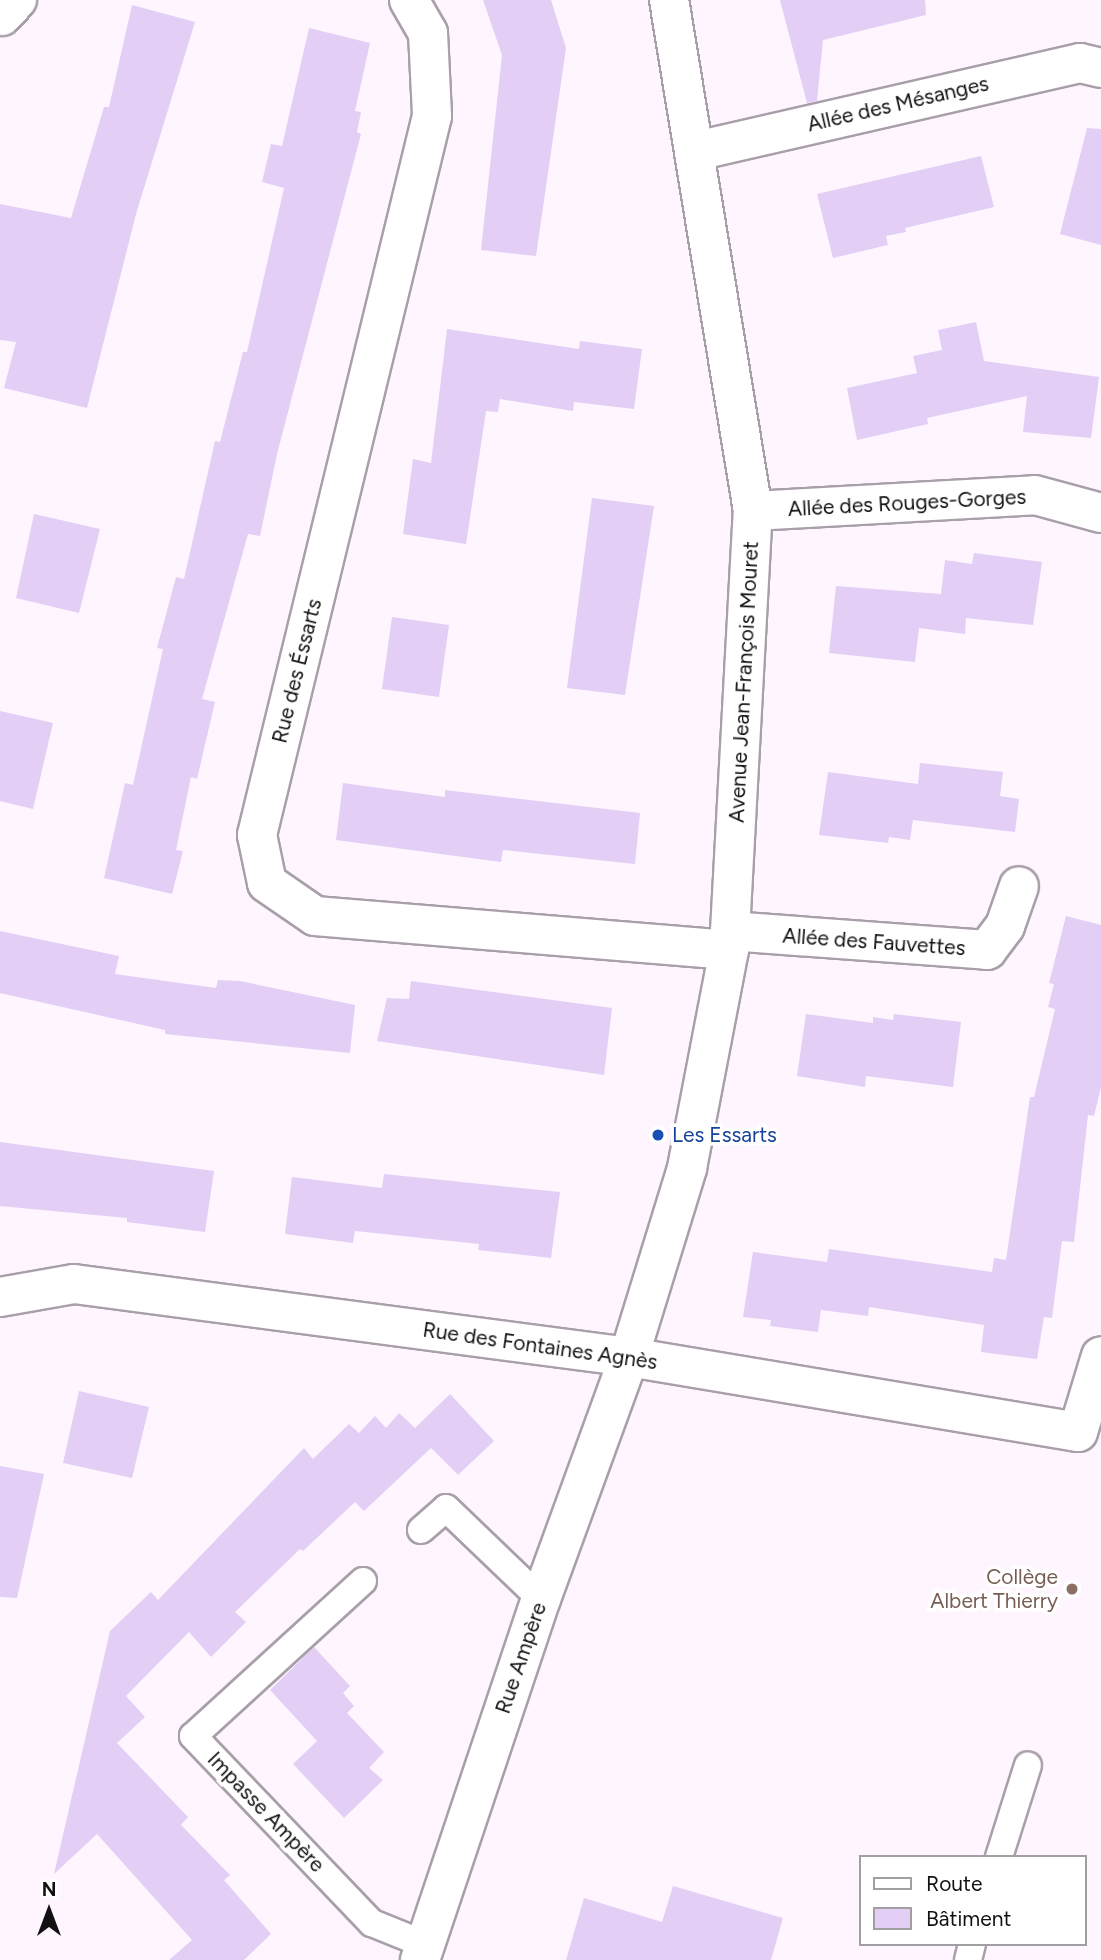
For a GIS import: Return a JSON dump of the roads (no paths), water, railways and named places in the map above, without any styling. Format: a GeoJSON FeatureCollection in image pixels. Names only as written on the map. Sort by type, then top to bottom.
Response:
{"type":"FeatureCollection","features":[{"type":"Feature","properties":{"kind":"street","name":"Rue des Éssarts"},"geometry":{"type":"LineString","coordinates":[[409,0],[428,33],[432,116],[257,835],[267,883],[315,916],[730,941]]}},
{"type":"Feature","properties":{"kind":"street","name":"Avenue Jean-François Mouret"},"geometry":{"type":"LineString","coordinates":[[629,1357],[687,1168],[730,941],[753,511],[670,0]]}},
{"type":"Feature","properties":{"kind":"street","name":"Allée des Mésanges"},"geometry":{"type":"LineString","coordinates":[[696,150],[1080,63],[1101,68]]}},
{"type":"Feature","properties":{"kind":"street","name":"Allée des Rouges-Gorges"},"geometry":{"type":"LineString","coordinates":[[753,511],[1035,495],[1101,513]]}},
{"type":"Feature","properties":{"kind":"street","name":"Allée des Fauvettes"},"geometry":{"type":"LineString","coordinates":[[730,941],[987,950],[1005,926],[1019,886]]}},
{"type":"Feature","properties":{"kind":"street","name":"Rue des Fontaines Agnès"},"geometry":{"type":"LineString","coordinates":[[0,1297],[74,1284],[629,1357],[1078,1432],[1101,1356]]}},
{"type":"Feature","properties":{"kind":"street","name":"Rue Ampère"},"geometry":{"type":"LineString","coordinates":[[422,1952],[541,1599],[629,1357]]}},
{"type":"Feature","properties":{"kind":"lane"},"geometry":{"type":"LineString","coordinates":[[421,1530],[446,1508],[541,1599]]}},
{"type":"Feature","properties":{"kind":"lane","name":"Impasse Ampère"},"geometry":{"type":"LineString","coordinates":[[363,1581],[193,1737],[373,1923],[422,1952]]}},
{"type":"Feature","properties":{"kind":"lane"},"geometry":{"type":"LineString","coordinates":[[1000,1855],[1028,1765]]}},
{"type":"Feature","properties":{"kind":"place","name":"Les Essarts"},"geometry":{"type":"Point","coordinates":[658,1135]}},
{"type":"Feature","properties":{"kind":"place","name":"Collège Albert Thierry"},"geometry":{"type":"Point","coordinates":[1072,1589]}}]}
